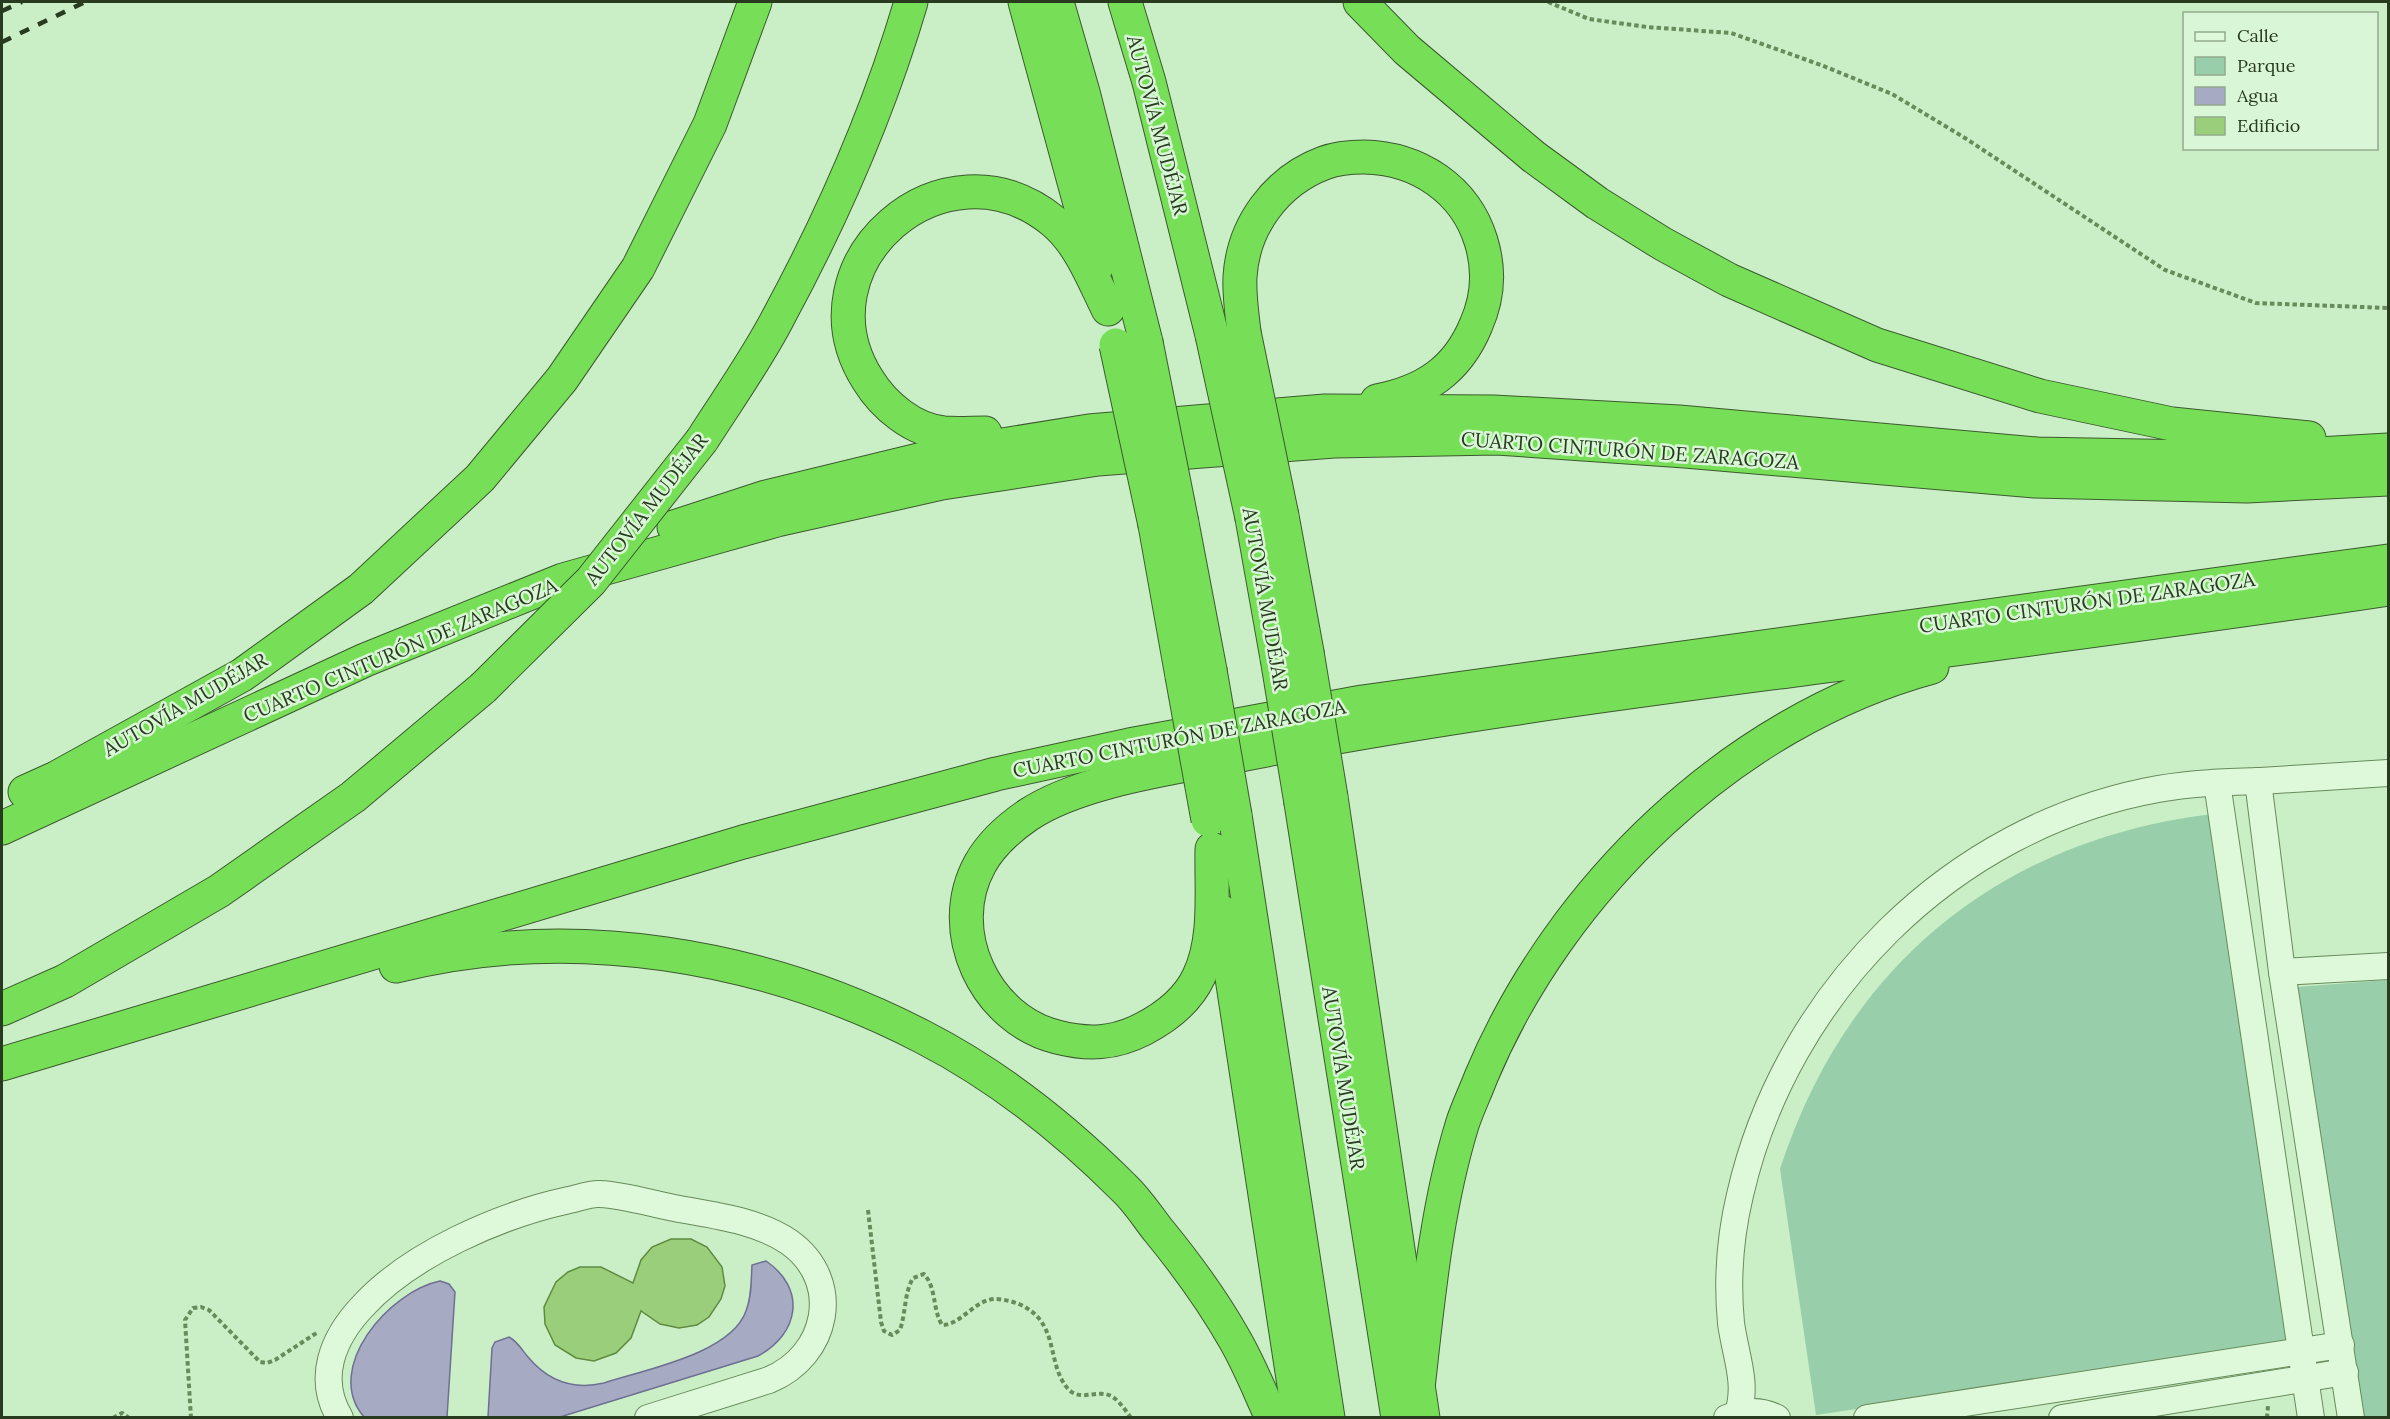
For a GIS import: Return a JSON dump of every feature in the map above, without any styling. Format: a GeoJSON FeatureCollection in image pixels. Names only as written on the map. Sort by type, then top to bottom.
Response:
{"type":"FeatureCollection","features":[{"type":"Feature","properties":{"kind":"highway","name":"AUTOVÍA MUDÉJAR"},"geometry":{"type":"LineString","coordinates":[[2,803],[56,778],[243,675],[361,589],[480,478],[562,379],[638,268],[710,124],[737,57],[755,2]]}},
{"type":"Feature","properties":{"kind":"highway","name":"AUTOVÍA MUDÉJAR"},"geometry":{"type":"LineString","coordinates":[[2,1009],[66,981],[219,891],[353,797],[483,688],[591,581],[702,440],[779,317],[849,174],[894,60],[911,2]]}},
{"type":"Feature","properties":{"kind":"highway"},"geometry":{"type":"LineString","coordinates":[[1025,2],[1108,309]]}},
{"type":"Feature","properties":{"kind":"highway"},"geometry":{"type":"LineString","coordinates":[[1057,2],[1083,92],[1131,343],[1169,524],[1196,673],[1299,1418]]}},
{"type":"Feature","properties":{"kind":"highway","name":"AUTOVÍA MUDÉJAR"},"geometry":{"type":"LineString","coordinates":[[1125,2],[1149,82],[1212,335],[1267,517],[1316,800],[1398,1418]]}},
{"type":"Feature","properties":{"kind":"highway"},"geometry":{"type":"LineString","coordinates":[[1360,2],[1407,50],[1472,107],[1534,157],[1597,203],[1663,244],[1729,280],[1877,345],[2040,396],[2172,423],[2304,438],[2388,435]]}},
{"type":"Feature","properties":{"kind":"highway"},"geometry":{"type":"LineString","coordinates":[[1267,517],[1244,332],[1240,277],[1252,228],[1264,208],[1282,188],[1300,174],[1325,162],[1347,157],[1407,163],[1429,174],[1449,189],[1465,207],[1477,227],[1485,252],[1488,277],[1482,313],[1472,335],[1448,368],[1423,387],[1387,399],[1325,411]]}},
{"type":"Feature","properties":{"kind":"highway"},"geometry":{"type":"LineString","coordinates":[[1131,343],[1108,309],[1087,265],[1070,239],[1053,221],[1011,198],[986,192],[945,194],[901,214],[883,231],[867,252],[858,269],[851,292],[849,314],[853,350],[873,388],[886,404],[904,417],[923,428],[943,433],[1089,431],[1325,411],[1494,412],[1678,422],[2037,453],[2247,458],[2388,450]]}},
{"type":"Feature","properties":{"kind":"highway"},"geometry":{"type":"LineString","coordinates":[[365,660],[556,566],[766,497],[935,456],[1089,431]]}},
{"type":"Feature","properties":{"kind":"highway","name":"CUARTO CINTURÓN DE ZARAGOZA"},"geometry":{"type":"LineString","coordinates":[[2,828],[365,660],[563,580],[777,520],[942,483],[1098,459],[1334,441],[1497,438],[1685,451],[2035,481],[2247,486],[2388,479]]}},
{"type":"Feature","properties":{"kind":"highway","name":"CUARTO CINTURÓN DE ZARAGOZA"},"geometry":{"type":"LineString","coordinates":[[4,1063],[743,842],[996,774],[1129,746],[1362,702],[2388,561]]}},
{"type":"Feature","properties":{"kind":"highway"},"geometry":{"type":"LineString","coordinates":[[1218,828],[1210,928],[1205,958],[1199,976],[1186,997],[1170,1012],[1140,1030],[1112,1041],[1087,1043],[1044,1034],[1023,1023],[1002,1006],[991,993],[977,970],[967,935],[969,898],[978,867],[990,849],[1007,831],[1029,814],[1054,801],[1089,789],[1143,774],[1364,730],[1564,700],[2039,638],[2388,589]]}},
{"type":"Feature","properties":{"kind":"highway"},"geometry":{"type":"LineString","coordinates":[[1420,1403],[1442,1206],[1462,1124],[1498,1036],[1546,954],[1603,879],[1675,808],[1744,754],[1828,706],[1905,674],[2039,638]]}},
{"type":"Feature","properties":{"kind":"highway"},"geometry":{"type":"LineString","coordinates":[[1316,800],[1420,1403]]}},
{"type":"Feature","properties":{"kind":"highway"},"geometry":{"type":"LineString","coordinates":[[1218,828],[1328,1418]]}},
{"type":"Feature","properties":{"kind":"highway"},"geometry":{"type":"LineString","coordinates":[[4,1063],[438,957],[503,949],[588,946],[683,956],[756,972],[843,1000],[923,1037],[992,1079],[1063,1131],[1126,1190],[1183,1261],[1235,1341],[1272,1418]]}},
{"type":"Feature","properties":{"kind":"street"},"geometry":{"type":"LineString","coordinates":[[1733,1415],[1743,1394],[1732,1325],[1730,1269],[1739,1197],[1752,1148],[1791,1058],[1835,989],[1866,953],[1904,915],[1965,868],[2007,842],[2085,808],[2114,799],[2157,789],[2217,783],[2388,773]]}},
{"type":"Feature","properties":{"kind":"street"},"geometry":{"type":"LineString","coordinates":[[2258,781],[2282,972],[2351,1418]]}},
{"type":"Feature","properties":{"kind":"street"},"geometry":{"type":"LineString","coordinates":[[2217,783],[2311,1418]]}},
{"type":"Feature","properties":{"kind":"street"},"geometry":{"type":"LineString","coordinates":[[2282,972],[2388,966]]}},
{"type":"Feature","properties":{"kind":"street"},"geometry":{"type":"LineString","coordinates":[[340,1418],[330,1394],[328,1372],[332,1354],[343,1330],[370,1298],[397,1276],[469,1233],[507,1218],[555,1203],[599,1194],[732,1219],[772,1234],[797,1248],[808,1259],[817,1276],[821,1292],[820,1326],[805,1356],[788,1370],[769,1380],[648,1418]]}},
{"type":"Feature","properties":{"kind":"street"},"geometry":{"type":"LineString","coordinates":[[1867,1418],[2341,1345]]}},
{"type":"Feature","properties":{"kind":"street"},"geometry":{"type":"LineString","coordinates":[[2062,1418],[2108,1414],[2269,1390],[2304,1379],[2345,1372]]}},
{"type":"Feature","properties":{"kind":"street"},"geometry":{"type":"LineString","coordinates":[[2103,1381],[2108,1414]]}},
{"type":"Feature","properties":{"kind":"street"},"geometry":{"type":"LineString","coordinates":[[1733,1415],[1760,1412],[1776,1418]]}},
{"type":"Feature","properties":{"kind":"path"},"geometry":{"type":"LineString","coordinates":[[1548,2],[1589,18],[1647,27],[1731,33],[1821,65],[1892,94],[1965,138],[2165,270],[2175,274],[2256,303],[2388,308]]}},
{"type":"Feature","properties":{"kind":"path"},"geometry":{"type":"LineString","coordinates":[[868,1210],[884,1332],[892,1335],[900,1330],[905,1315],[906,1290],[913,1278],[924,1274],[932,1284],[936,1314],[942,1325],[950,1325],[977,1304],[993,1299],[1007,1300],[1022,1305],[1034,1313],[1045,1325],[1061,1377],[1070,1391],[1081,1396],[1103,1394],[1113,1396],[1131,1418]]}},
{"type":"Feature","properties":{"kind":"path"},"geometry":{"type":"LineString","coordinates":[[191,1418],[185,1320],[193,1308],[201,1307],[209,1310],[260,1362],[267,1363],[274,1360],[326,1329],[343,1330]]}},
{"type":"Feature","properties":{"kind":"path"},"geometry":{"type":"LineString","coordinates":[[113,1418],[122,1413],[129,1418]]}},
{"type":"Feature","properties":{"kind":"green space"},"geometry":{"type":"Polygon","coordinates":[[[2212,814],[2291,1345],[1816,1415],[1780,1169],[1809,1096],[1846,1031],[1890,974],[1941,925],[2000,884],[2064,852],[2135,828],[2212,814]]]}},
{"type":"Feature","properties":{"kind":"green space"},"geometry":{"type":"Polygon","coordinates":[[[2388,980],[2388,1417],[2359,1417],[2296,987],[2388,980]]]}},
{"type":"Feature","properties":{"kind":"water"},"geometry":{"type":"Polygon","coordinates":[[[766,1261],[779,1272],[788,1285],[793,1311],[782,1336],[772,1347],[758,1356],[560,1417],[488,1417],[492,1348],[495,1342],[509,1337],[544,1372],[562,1382],[572,1384],[604,1383],[662,1366],[705,1349],[723,1339],[737,1326],[748,1305],[752,1265],[766,1261]]]}},
{"type":"Feature","properties":{"kind":"water"},"geometry":{"type":"Polygon","coordinates":[[[440,1281],[449,1284],[455,1292],[447,1417],[364,1417],[353,1397],[351,1376],[356,1355],[367,1334],[401,1300],[421,1288],[440,1281]]]}},
{"type":"Feature","properties":{"kind":"building"},"geometry":{"type":"Polygon","coordinates":[[[671,1239],[691,1239],[707,1247],[722,1267],[725,1286],[721,1299],[709,1317],[697,1325],[679,1328],[660,1324],[641,1311],[631,1338],[616,1353],[594,1361],[576,1358],[555,1345],[545,1324],[544,1307],[556,1282],[568,1272],[580,1267],[601,1267],[633,1283],[641,1260],[652,1247],[671,1239]]]}},
{"type":"Feature","properties":{"kind":"railway"},"geometry":{"type":"LineString","coordinates":[[2,11],[22,2]]}},
{"type":"Feature","properties":{"kind":"railway"},"geometry":{"type":"LineString","coordinates":[[2,42],[85,2]]}}]}
